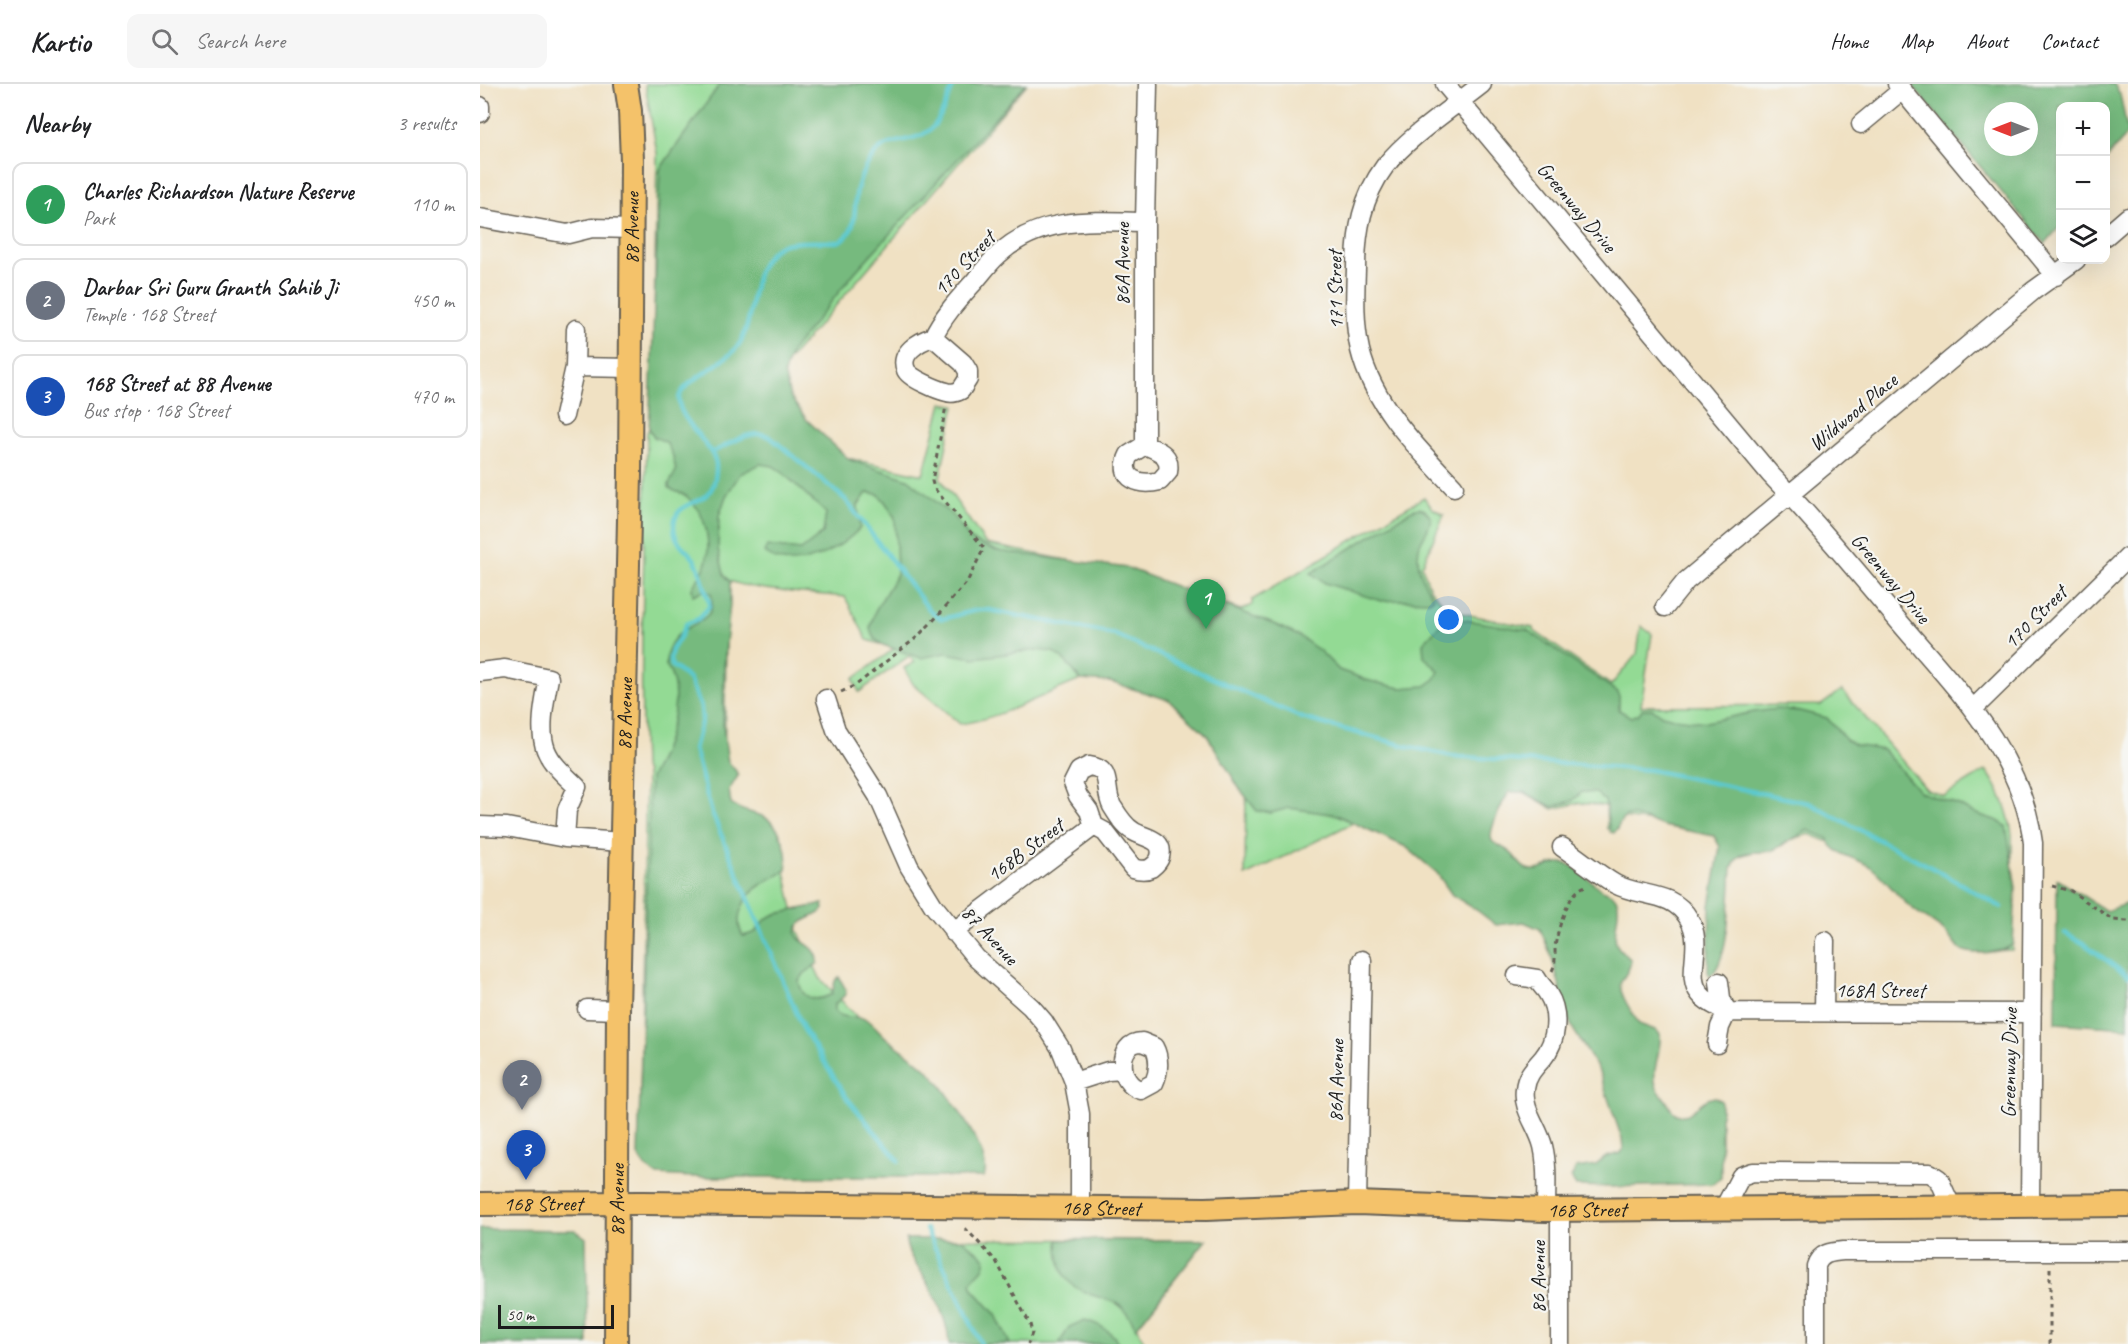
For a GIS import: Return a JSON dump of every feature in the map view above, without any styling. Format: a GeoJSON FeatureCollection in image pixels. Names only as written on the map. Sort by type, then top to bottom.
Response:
{"type":"FeatureCollection","features":[{"type":"Feature","properties":{"kind":"main road","name":"88 Avenue"},"geometry":{"type":"LineString","coordinates":[[616,1344],[618,1010],[631,368],[632,136],[626,84]]}},
{"type":"Feature","properties":{"kind":"main road","name":"168 Street"},"geometry":{"type":"LineString","coordinates":[[480,1204],[616,1203],[1206,1209],[1358,1203],[1553,1210],[2128,1205]]}},
{"type":"Feature","properties":{"kind":"street","name":"86A Avenue"},"geometry":{"type":"LineString","coordinates":[[1145,445],[1145,222],[1148,84]]}},
{"type":"Feature","properties":{"kind":"street","name":"Greenway Drive"},"geometry":{"type":"LineString","coordinates":[[1445,84],[1763,465],[1973,709],[2010,765],[2030,823],[2034,855],[2030,1206]]}},
{"type":"Feature","properties":{"kind":"street","name":"171 Street"},"geometry":{"type":"LineString","coordinates":[[1454,487],[1399,424],[1375,391],[1367,373],[1356,330],[1357,231],[1371,189],[1396,154],[1482,84]]}},
{"type":"Feature","properties":{"kind":"street"},"geometry":{"type":"LineString","coordinates":[[1861,124],[1900,87],[2056,276]]}},
{"type":"Feature","properties":{"kind":"street"},"geometry":{"type":"LineString","coordinates":[[480,106],[480,113]]}},
{"type":"Feature","properties":{"kind":"street"},"geometry":{"type":"LineString","coordinates":[[2110,233],[2128,217]]}},
{"type":"Feature","properties":{"kind":"street"},"geometry":{"type":"LineString","coordinates":[[480,218],[568,234],[592,228],[632,230]]}},
{"type":"Feature","properties":{"kind":"street","name":"170 Street"},"geometry":{"type":"LineString","coordinates":[[947,392],[914,377],[905,369],[904,361],[908,352],[933,337],[941,320],[997,256],[1024,236],[1041,228],[1066,223],[1145,222]]}},
{"type":"Feature","properties":{"kind":"street","name":"Wildwood Place"},"geometry":{"type":"LineString","coordinates":[[1665,607],[1686,581],[2033,291],[2071,264]]}},
{"type":"Feature","properties":{"kind":"street"},"geometry":{"type":"LineString","coordinates":[[564,416],[575,367],[576,329]]}},
{"type":"Feature","properties":{"kind":"street"},"geometry":{"type":"LineString","coordinates":[[933,337],[963,363],[969,374],[964,388],[958,392],[947,392]]}},
{"type":"Feature","properties":{"kind":"street"},"geometry":{"type":"LineString","coordinates":[[575,367],[631,368]]}},
{"type":"Feature","properties":{"kind":"street","name":"170 Street"},"geometry":{"type":"LineString","coordinates":[[1973,709],[2128,556]]}},
{"type":"Feature","properties":{"kind":"street"},"geometry":{"type":"LineString","coordinates":[[480,672],[505,669],[549,678],[543,728],[546,750],[560,770],[577,787],[567,810],[565,838]]}},
{"type":"Feature","properties":{"kind":"street","name":"87 Avenue"},"geometry":{"type":"LineString","coordinates":[[826,699],[833,724],[878,796],[914,875],[953,932],[976,958],[1026,1002],[1044,1022],[1061,1049],[1074,1082],[1081,1128],[1080,1208]]}},
{"type":"Feature","properties":{"kind":"street","name":"168B Street"},"geometry":{"type":"LineString","coordinates":[[1089,766],[1104,773],[1109,798],[1128,827],[1134,832],[1151,838],[1157,844],[1160,852],[1157,863],[1148,869],[1133,868],[1105,832],[1094,826],[1089,811],[1073,783],[1079,771],[1089,766]]}},
{"type":"Feature","properties":{"kind":"street"},"geometry":{"type":"LineString","coordinates":[[480,826],[507,827],[565,838],[622,842]]}},
{"type":"Feature","properties":{"kind":"street","name":"168B Street"},"geometry":{"type":"LineString","coordinates":[[953,932],[1094,826]]}},
{"type":"Feature","properties":{"kind":"street"},"geometry":{"type":"LineString","coordinates":[[1560,845],[1616,884],[1661,896],[1679,907],[1689,919],[1695,935],[1696,953],[1693,975],[1695,987],[1708,1001],[1727,1012]]}},
{"type":"Feature","properties":{"kind":"street"},"geometry":{"type":"LineString","coordinates":[[1824,1012],[1825,941]]}},
{"type":"Feature","properties":{"kind":"street","name":"86A Avenue"},"geometry":{"type":"LineString","coordinates":[[1358,1203],[1362,960]]}},
{"type":"Feature","properties":{"kind":"street"},"geometry":{"type":"LineString","coordinates":[[1517,976],[1541,977]]}},
{"type":"Feature","properties":{"kind":"street","name":"86 Avenue"},"geometry":{"type":"LineString","coordinates":[[1541,977],[1554,1006],[1555,1030],[1549,1049],[1528,1077],[1524,1094],[1527,1110],[1539,1133],[1544,1152],[1553,1210],[1560,1344]]}},
{"type":"Feature","properties":{"kind":"street"},"geometry":{"type":"LineString","coordinates":[[1717,1044],[1720,1027],[1727,1012],[1721,998],[1719,982]]}},
{"type":"Feature","properties":{"kind":"street"},"geometry":{"type":"LineString","coordinates":[[587,1009],[618,1010]]}},
{"type":"Feature","properties":{"kind":"street","name":"168A Street"},"geometry":{"type":"LineString","coordinates":[[1727,1012],[2032,1013]]}},
{"type":"Feature","properties":{"kind":"street"},"geometry":{"type":"LineString","coordinates":[[1074,1082],[1108,1071],[1123,1070]]}},
{"type":"Feature","properties":{"kind":"street"},"geometry":{"type":"LineString","coordinates":[[1723,1209],[1742,1176],[1753,1172],[1930,1173],[1939,1179],[1951,1206]]}},
{"type":"Feature","properties":{"kind":"street"},"geometry":{"type":"LineString","coordinates":[[1816,1344],[1815,1275],[1821,1257],[1830,1253],[1844,1251],[2128,1251]]}},
{"type":"Feature","properties":{"kind":"path"},"geometry":{"type":"LineString","coordinates":[[826,699],[856,685],[916,638],[967,582],[984,548],[934,488],[932,481],[946,413],[947,392]]}},
{"type":"Feature","properties":{"kind":"path"},"geometry":{"type":"LineString","coordinates":[[2052,886],[2072,891],[2113,920],[2128,921]]}},
{"type":"Feature","properties":{"kind":"path"},"geometry":{"type":"LineString","coordinates":[[1541,977],[1555,964],[1555,947],[1563,916],[1573,897]]}},
{"type":"Feature","properties":{"kind":"path"},"geometry":{"type":"LineString","coordinates":[[965,1228],[996,1262],[1030,1324],[1032,1333],[1028,1344]]}},
{"type":"Feature","properties":{"kind":"path"},"geometry":{"type":"LineString","coordinates":[[2050,1262],[2050,1344]]}},
{"type":"Feature","properties":{"kind":"green space"},"geometry":{"type":"Polygon","coordinates":[[[645,84],[1027,84],[762,391],[812,450],[923,475],[942,403],[955,405],[940,478],[986,544],[1132,573],[1241,610],[1252,605],[1252,600],[1424,497],[1432,508],[1444,515],[1422,566],[1430,589],[1450,611],[1534,628],[1533,630],[1611,685],[1637,654],[1641,626],[1652,634],[1641,706],[1821,705],[1842,690],[1927,790],[1944,796],[1986,770],[2003,801],[2012,835],[2012,950],[1970,952],[1867,857],[1809,834],[1728,860],[1719,830],[1621,818],[1617,830],[1607,829],[1606,806],[1579,803],[1553,809],[1524,792],[1509,791],[1367,816],[1245,876],[1246,785],[1210,730],[1170,695],[1077,675],[1081,680],[991,717],[960,724],[913,684],[904,668],[915,662],[909,656],[859,692],[853,679],[898,646],[875,639],[883,645],[867,640],[845,597],[764,589],[727,579],[724,784],[730,807],[785,871],[797,928],[820,978],[860,1020],[639,1154],[646,772],[643,767],[642,642],[647,433],[649,428],[652,433],[657,153],[645,84]]]}},
{"type":"Feature","properties":{"kind":"green space"},"geometry":{"type":"Polygon","coordinates":[[[720,84],[1026,84],[855,272],[791,352],[784,373],[790,397],[807,420],[850,460],[908,479],[952,515],[971,540],[997,551],[1128,568],[1276,625],[1299,636],[1320,651],[1339,670],[1370,681],[1401,688],[1425,686],[1435,679],[1439,671],[1424,657],[1423,643],[1440,625],[1460,619],[1527,630],[1616,691],[1619,696],[1619,710],[1631,717],[1639,714],[1642,709],[1652,709],[1674,718],[1706,722],[1777,709],[1800,711],[1827,718],[1846,740],[1855,745],[1883,750],[1920,792],[1959,805],[2006,826],[2016,888],[2013,944],[2003,950],[1988,952],[1960,949],[1945,932],[1906,903],[1872,868],[1841,853],[1831,845],[1827,838],[1808,830],[1773,850],[1745,853],[1736,860],[1732,868],[1722,957],[1710,976],[1708,972],[1710,906],[1720,847],[1714,836],[1663,826],[1635,816],[1627,816],[1622,820],[1614,833],[1610,832],[1605,801],[1596,793],[1582,792],[1572,801],[1553,807],[1524,792],[1509,792],[1493,825],[1491,838],[1493,842],[1510,852],[1523,867],[1529,870],[1541,869],[1555,863],[1568,864],[1616,899],[1618,911],[1616,943],[1631,960],[1621,982],[1621,992],[1639,1024],[1660,1034],[1655,1080],[1657,1088],[1678,1114],[1688,1114],[1709,1098],[1715,1097],[1721,1101],[1721,1177],[1712,1184],[1576,1186],[1571,1178],[1576,1168],[1596,1165],[1606,1157],[1621,1153],[1622,1139],[1598,1069],[1573,1029],[1564,1009],[1551,955],[1540,929],[1524,922],[1496,925],[1452,895],[1437,873],[1406,847],[1337,815],[1289,808],[1271,813],[1257,811],[1239,788],[1207,735],[1169,700],[1110,682],[1081,680],[1066,662],[1053,652],[1036,650],[974,658],[946,653],[921,658],[883,645],[875,639],[870,629],[875,611],[897,574],[895,518],[886,503],[878,494],[867,493],[858,505],[860,528],[828,552],[801,561],[788,562],[775,559],[764,552],[767,546],[801,550],[823,533],[826,513],[783,473],[773,466],[760,464],[740,474],[726,496],[719,516],[718,549],[724,574],[730,582],[724,665],[723,726],[728,762],[738,776],[729,790],[731,804],[762,816],[774,825],[785,847],[787,863],[786,870],[750,894],[740,914],[740,929],[743,936],[754,933],[767,918],[776,914],[823,904],[824,909],[821,912],[802,922],[797,929],[796,934],[814,951],[818,963],[799,981],[803,993],[816,999],[826,997],[832,994],[835,981],[839,977],[846,990],[845,995],[835,1004],[835,1011],[843,1016],[869,1021],[886,1038],[930,1072],[946,1092],[975,1139],[982,1154],[985,1167],[984,1177],[692,1177],[657,1175],[646,1168],[638,1155],[650,778],[668,738],[672,722],[675,691],[666,665],[669,648],[678,635],[708,615],[712,603],[711,593],[703,591],[693,595],[692,589],[702,573],[708,553],[703,521],[693,503],[684,495],[669,488],[676,471],[673,456],[666,442],[654,437],[649,428],[660,169],[720,84]]]}},
{"type":"Feature","properties":{"kind":"green space"},"geometry":{"type":"Polygon","coordinates":[[[1911,84],[2114,84],[2120,94],[2128,133],[2110,154],[2110,102],[2056,102],[2056,231],[2045,244],[1911,84]]]}},
{"type":"Feature","properties":{"kind":"green space"},"geometry":{"type":"Polygon","coordinates":[[[1419,508],[1425,510],[1431,518],[1420,544],[1418,558],[1423,580],[1434,598],[1429,601],[1381,601],[1325,583],[1311,573],[1412,510],[1419,508]]]}},
{"type":"Feature","properties":{"kind":"green space"},"geometry":{"type":"Polygon","coordinates":[[[2057,879],[2106,911],[2128,903],[2128,1028],[2056,1023],[2057,879]]]}},
{"type":"Feature","properties":{"kind":"green space"},"geometry":{"type":"Polygon","coordinates":[[[480,1229],[575,1230],[586,1238],[588,1344],[480,1344],[480,1229]]]}},
{"type":"Feature","properties":{"kind":"green space"},"geometry":{"type":"Polygon","coordinates":[[[906,1239],[1206,1240],[1137,1327],[1145,1344],[949,1344],[947,1328],[939,1306],[926,1279],[911,1257],[906,1239]]]}},
{"type":"Feature","properties":{"kind":"green space"},"geometry":{"type":"Polygon","coordinates":[[[906,1239],[962,1239],[985,1258],[983,1269],[971,1283],[973,1289],[996,1315],[1010,1344],[949,1344],[947,1328],[939,1306],[926,1279],[911,1257],[906,1239]]]}},
{"type":"Feature","properties":{"kind":"green space"},"geometry":{"type":"Polygon","coordinates":[[[1058,1240],[1206,1240],[1136,1328],[1119,1304],[1082,1291],[1068,1281],[1059,1259],[1058,1240]]]}},
{"type":"Feature","properties":{"kind":"green space"},"geometry":{"type":"Polygon","coordinates":[[[1085,1320],[1105,1329],[1119,1344],[1059,1344],[1069,1327],[1085,1320]]]}},
{"type":"Feature","properties":{"kind":"waterway"},"geometry":{"type":"LineString","coordinates":[[899,1161],[847,1098],[803,1028],[712,813],[694,749],[702,719],[701,707],[689,679],[672,666],[670,660],[672,650],[686,624],[698,619],[709,607],[699,568],[675,536],[676,516],[681,510],[701,499],[712,488],[716,464],[712,453],[687,421],[679,405],[679,398],[688,385],[727,357],[741,341],[746,329],[757,277],[769,255],[784,244],[838,242],[845,238],[854,220],[858,185],[870,160],[885,146],[920,136],[932,128],[940,117],[954,84]]}},
{"type":"Feature","properties":{"kind":"waterway"},"geometry":{"type":"LineString","coordinates":[[711,453],[755,434],[770,437],[845,499],[931,612],[942,619],[977,610],[989,610],[1113,634],[1302,718],[1452,756],[1651,770],[1809,803],[2001,907]]}},
{"type":"Feature","properties":{"kind":"waterway"},"geometry":{"type":"LineString","coordinates":[[2065,933],[2083,943],[2128,976]]}},
{"type":"Feature","properties":{"kind":"waterway"},"geometry":{"type":"LineString","coordinates":[[926,1229],[981,1344]]}},
{"type":"Feature","properties":{"kind":"place","name":"Charles Richardson Nature Reserve"},"geometry":{"type":"Point","coordinates":[1206,629]}},
{"type":"Feature","properties":{"kind":"place","name":"Darbar Sri Guru Granth Sahib Ji"},"geometry":{"type":"Point","coordinates":[522,1110]}},
{"type":"Feature","properties":{"kind":"place","name":"168 Street at 88 Avenue"},"geometry":{"type":"Point","coordinates":[526,1180]}}]}
